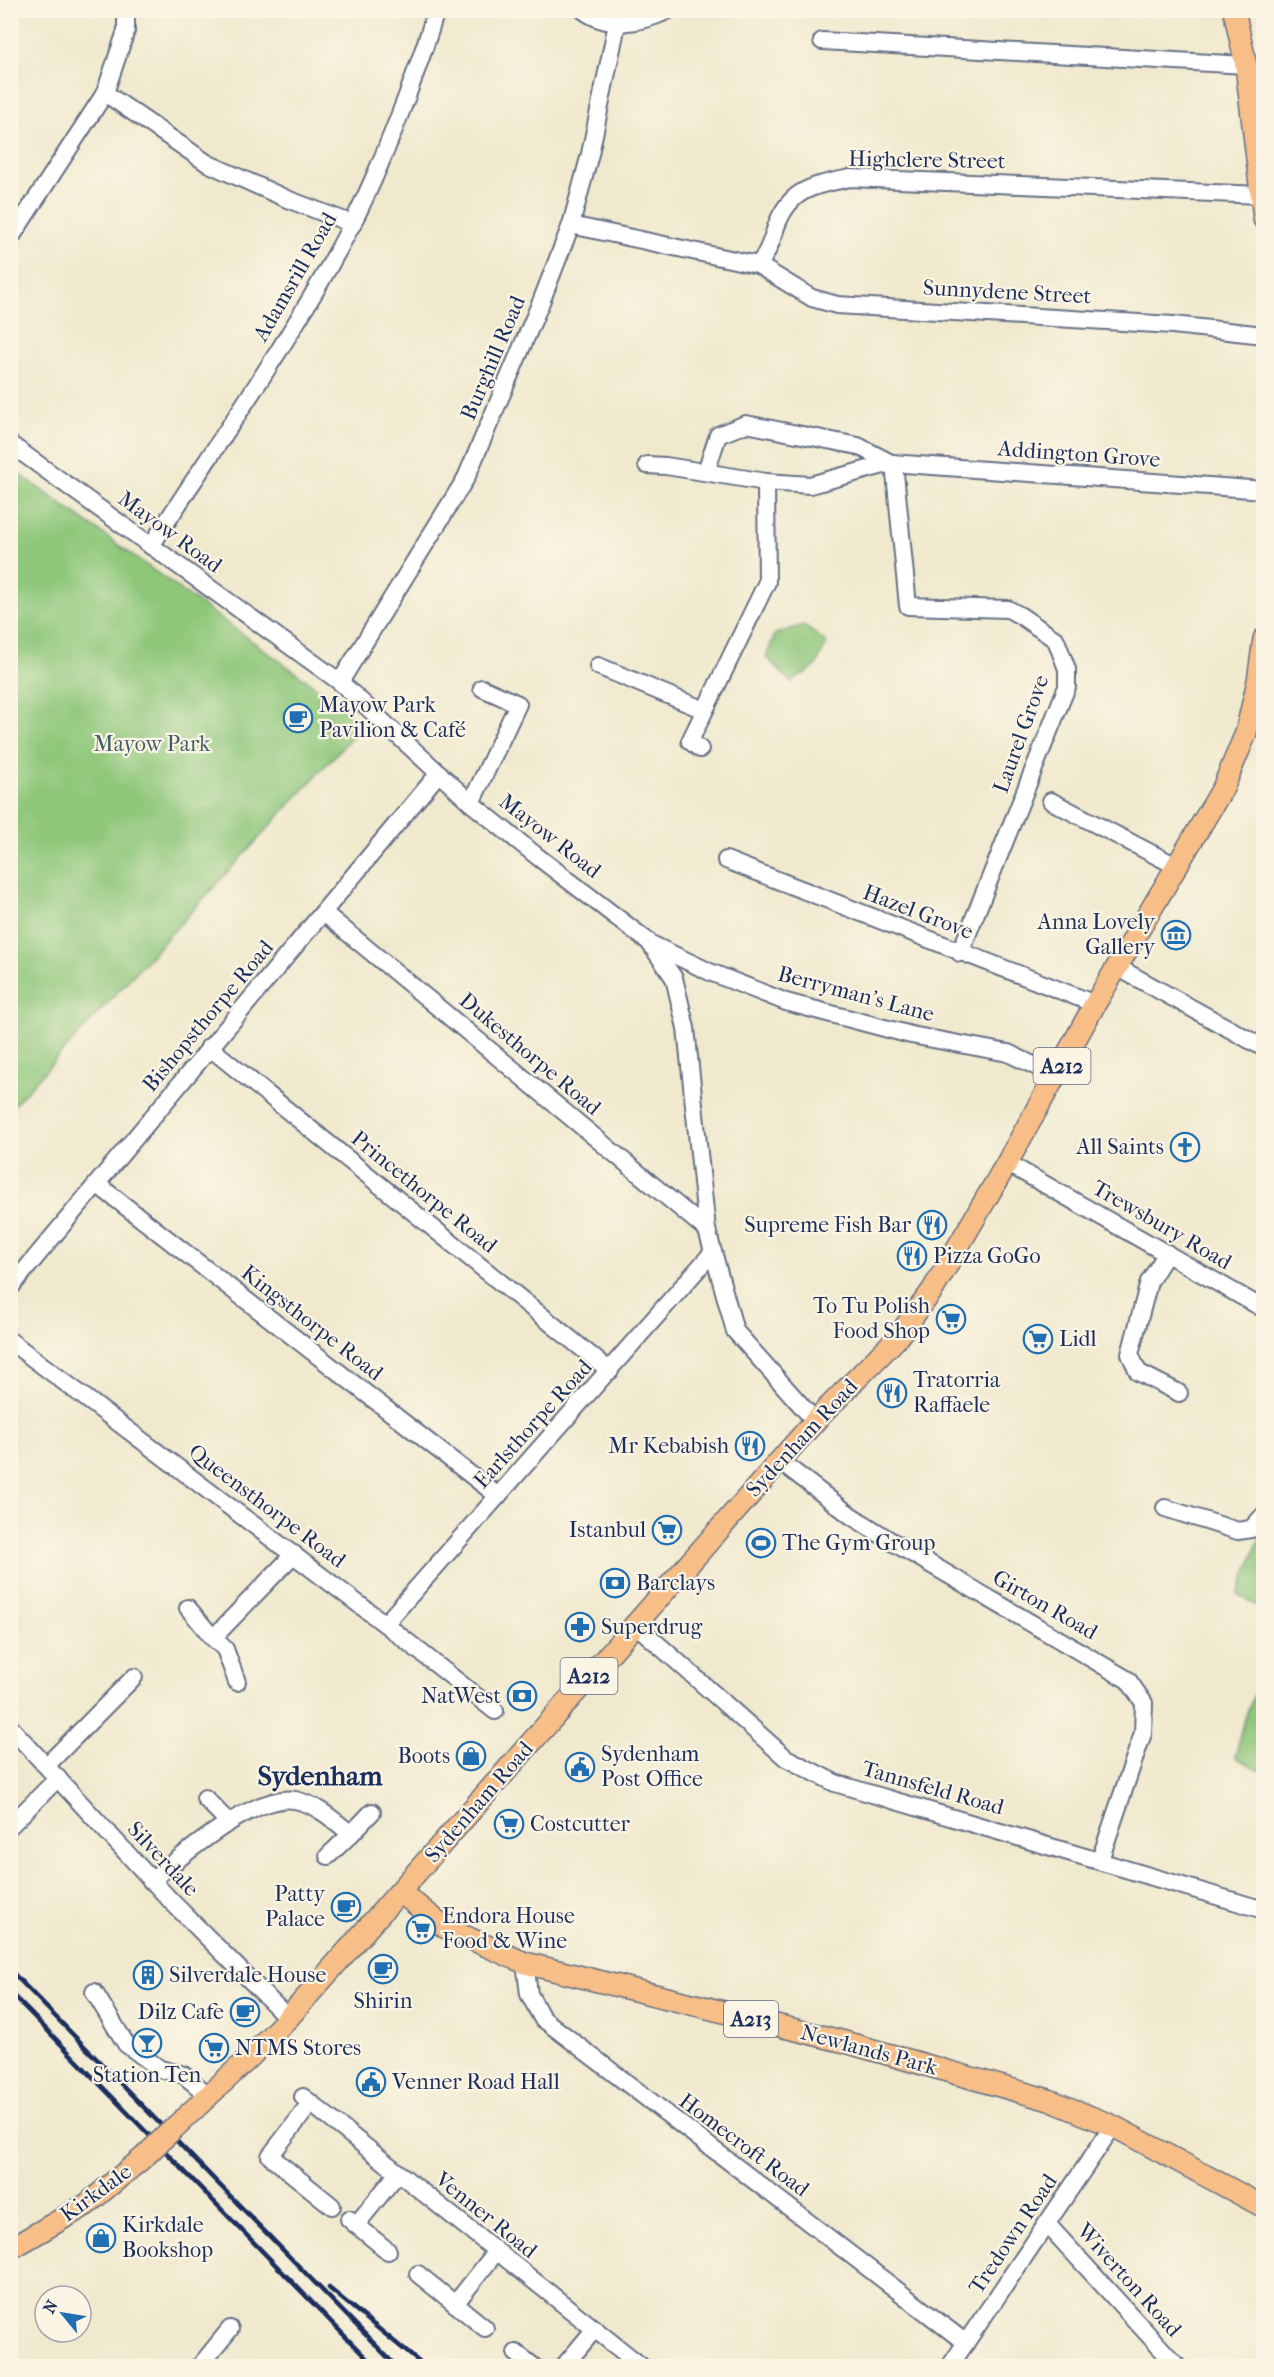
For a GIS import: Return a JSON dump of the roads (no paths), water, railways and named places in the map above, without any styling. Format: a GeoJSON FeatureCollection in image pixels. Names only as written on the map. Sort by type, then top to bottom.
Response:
{"type":"FeatureCollection","features":[{"type":"Feature","properties":{"kind":"main road"},"geometry":{"type":"LineString","coordinates":[[1234,10],[1246,65],[1263,219]]}},
{"type":"Feature","properties":{"kind":"main road","name":"Sydenham Road"},"geometry":{"type":"LineString","coordinates":[[174,2128],[288,2018],[815,1420],[896,1339],[926,1299],[1007,1163],[1095,1004],[1223,788],[1246,733],[1261,681],[1263,639]]}},
{"type":"Feature","properties":{"kind":"main road","name":"Newlands Park"},"geometry":{"type":"LineString","coordinates":[[400,1893],[447,1928],[525,1963],[845,2042],[1049,2100],[1113,2126],[1263,2207]]}},
{"type":"Feature","properties":{"kind":"main road","name":"Kirkdale"},"geometry":{"type":"LineString","coordinates":[[10,2249],[86,2205],[144,2157],[174,2128]]}},
{"type":"Feature","properties":{"kind":"street"},"geometry":{"type":"LineString","coordinates":[[10,239],[105,93],[126,31],[126,10]]}},
{"type":"Feature","properties":{"kind":"street","name":"Adamsrill Road"},"geometry":{"type":"LineString","coordinates":[[151,546],[265,373],[328,270],[352,224],[392,135],[429,36],[436,10]]}},
{"type":"Feature","properties":{"kind":"street"},"geometry":{"type":"LineString","coordinates":[[583,10],[589,15],[617,24],[648,20],[669,10]]}},
{"type":"Feature","properties":{"kind":"street","name":"Burghill Road"},"geometry":{"type":"LineString","coordinates":[[340,682],[466,478],[541,302],[571,225],[590,154],[617,24]]}},
{"type":"Feature","properties":{"kind":"street"},"geometry":{"type":"LineString","coordinates":[[822,41],[1246,65]]}},
{"type":"Feature","properties":{"kind":"street"},"geometry":{"type":"LineString","coordinates":[[105,93],[207,163],[287,199],[352,224]]}},
{"type":"Feature","properties":{"kind":"street","name":"Highclere Street"},"geometry":{"type":"LineString","coordinates":[[758,265],[769,252],[783,209],[797,194],[811,186],[850,178],[1261,195]]}},
{"type":"Feature","properties":{"kind":"street"},"geometry":{"type":"LineString","coordinates":[[571,225],[758,265]]}},
{"type":"Feature","properties":{"kind":"street","name":"Sunnydene Street"},"geometry":{"type":"LineString","coordinates":[[758,265],[812,298],[837,305],[1173,325],[1263,335]]}},
{"type":"Feature","properties":{"kind":"street","name":"Addington Grove"},"geometry":{"type":"LineString","coordinates":[[892,463],[858,446],[746,424],[718,435],[706,472],[766,482],[810,485],[892,463],[1263,490]]}},
{"type":"Feature","properties":{"kind":"street","name":"Mayow Road"},"geometry":{"type":"LineString","coordinates":[[10,444],[340,682],[471,803],[649,942],[674,978],[686,1028],[707,1230],[735,1331],[815,1420]]}},
{"type":"Feature","properties":{"kind":"street","name":"Laurel Grove"},"geometry":{"type":"LineString","coordinates":[[892,463],[908,606],[1008,609],[1056,640],[1067,669],[1067,687],[960,953]]}},
{"type":"Feature","properties":{"kind":"street"},"geometry":{"type":"LineString","coordinates":[[647,465],[706,472]]}},
{"type":"Feature","properties":{"kind":"street"},"geometry":{"type":"LineString","coordinates":[[700,749],[690,741],[767,582],[766,482]]}},
{"type":"Feature","properties":{"kind":"street"},"geometry":{"type":"LineString","coordinates":[[598,666],[704,710]]}},
{"type":"Feature","properties":{"kind":"street"},"geometry":{"type":"LineString","coordinates":[[471,803],[518,704],[482,688]]}},
{"type":"Feature","properties":{"kind":"street","name":"Bishopsthorpe Road"},"geometry":{"type":"LineString","coordinates":[[10,1288],[439,773]]}},
{"type":"Feature","properties":{"kind":"street"},"geometry":{"type":"LineString","coordinates":[[1051,801],[1176,866]]}},
{"type":"Feature","properties":{"kind":"street","name":"Hazel Grove"},"geometry":{"type":"LineString","coordinates":[[726,860],[1095,1004]]}},
{"type":"Feature","properties":{"kind":"street","name":"Dukesthorpe Road"},"geometry":{"type":"LineString","coordinates":[[324,913],[707,1230]]}},
{"type":"Feature","properties":{"kind":"street","name":"Berryman's Lane"},"geometry":{"type":"LineString","coordinates":[[649,942],[710,972],[786,1002],[911,1035],[1008,1053],[1056,1076]]}},
{"type":"Feature","properties":{"kind":"street"},"geometry":{"type":"LineString","coordinates":[[1117,967],[1263,1048]]}},
{"type":"Feature","properties":{"kind":"street","name":"Princethorpe Road"},"geometry":{"type":"LineString","coordinates":[[209,1047],[610,1371]]}},
{"type":"Feature","properties":{"kind":"street","name":"Trewsbury Road"},"geometry":{"type":"LineString","coordinates":[[1007,1163],[1263,1309]]}},
{"type":"Feature","properties":{"kind":"street","name":"Kingsthorpe Road"},"geometry":{"type":"LineString","coordinates":[[98,1185],[498,1496]]}},
{"type":"Feature","properties":{"kind":"street","name":"Earlsthorpe Road"},"geometry":{"type":"LineString","coordinates":[[385,1624],[712,1253]]}},
{"type":"Feature","properties":{"kind":"street"},"geometry":{"type":"LineString","coordinates":[[1167,1253],[1149,1282],[1130,1354],[1138,1372],[1179,1393]]}},
{"type":"Feature","properties":{"kind":"street","name":"Queensthorpe Road"},"geometry":{"type":"LineString","coordinates":[[10,1341],[294,1554],[495,1711]]}},
{"type":"Feature","properties":{"kind":"street","name":"Girton Road"},"geometry":{"type":"LineString","coordinates":[[780,1461],[849,1514],[891,1541],[1128,1680],[1144,1702],[1143,1734],[1100,1860]]}},
{"type":"Feature","properties":{"kind":"street"},"geometry":{"type":"LineString","coordinates":[[1165,1508],[1238,1531],[1251,1529],[1263,1515]]}},
{"type":"Feature","properties":{"kind":"street"},"geometry":{"type":"LineString","coordinates":[[213,1638],[294,1554]]}},
{"type":"Feature","properties":{"kind":"street"},"geometry":{"type":"LineString","coordinates":[[188,1608],[225,1649],[237,1682]]}},
{"type":"Feature","properties":{"kind":"street","name":"Tannsfeld Road"},"geometry":{"type":"LineString","coordinates":[[635,1624],[786,1758],[835,1783],[1263,1910]]}},
{"type":"Feature","properties":{"kind":"street"},"geometry":{"type":"LineString","coordinates":[[47,1765],[134,1677]]}},
{"type":"Feature","properties":{"kind":"street","name":"Silverdale"},"geometry":{"type":"LineString","coordinates":[[10,1727],[151,1881],[288,2018]]}},
{"type":"Feature","properties":{"kind":"street"},"geometry":{"type":"LineString","coordinates":[[10,1826],[58,1778]]}},
{"type":"Feature","properties":{"kind":"street"},"geometry":{"type":"LineString","coordinates":[[205,1798],[228,1822]]}},
{"type":"Feature","properties":{"kind":"street"},"geometry":{"type":"LineString","coordinates":[[151,1881],[228,1822],[280,1800],[295,1800],[313,1807],[336,1821],[351,1834]]}},
{"type":"Feature","properties":{"kind":"street"},"geometry":{"type":"LineString","coordinates":[[328,1856],[372,1812]]}},
{"type":"Feature","properties":{"kind":"street","name":"Homecroft Road"},"geometry":{"type":"LineString","coordinates":[[525,1963],[529,1994],[542,2018],[966,2343]]}},
{"type":"Feature","properties":{"kind":"street"},"geometry":{"type":"LineString","coordinates":[[94,1992],[126,2044],[160,2069],[184,2075],[208,2095]]}},
{"type":"Feature","properties":{"kind":"street","name":"Venner Road"},"geometry":{"type":"LineString","coordinates":[[332,2206],[270,2156],[307,2100],[641,2367]]}},
{"type":"Feature","properties":{"kind":"street","name":"Tredown Road"},"geometry":{"type":"LineString","coordinates":[[950,2367],[1113,2126]]}},
{"type":"Feature","properties":{"kind":"street"},"geometry":{"type":"LineString","coordinates":[[388,2251],[352,2222],[398,2174]]}},
{"type":"Feature","properties":{"kind":"street","name":"Wiverton Road"},"geometry":{"type":"LineString","coordinates":[[1048,2225],[1177,2367]]}},
{"type":"Feature","properties":{"kind":"street"},"geometry":{"type":"LineString","coordinates":[[455,2304],[496,2252]]}},
{"type":"Feature","properties":{"kind":"street"},"geometry":{"type":"LineString","coordinates":[[417,2274],[484,2328]]}},
{"type":"Feature","properties":{"kind":"street"},"geometry":{"type":"LineString","coordinates":[[200,2367],[230,2329]]}},
{"type":"Feature","properties":{"kind":"street"},"geometry":{"type":"LineString","coordinates":[[564,2367],[594,2330]]}},
{"type":"Feature","properties":{"kind":"street"},"geometry":{"type":"LineString","coordinates":[[516,2353],[533,2367]]}},
{"type":"Feature","properties":{"kind":"railway"},"geometry":{"type":"LineString","coordinates":[[10,1970],[396,2366]]}},
{"type":"Feature","properties":{"kind":"railway"},"geometry":{"type":"LineString","coordinates":[[10,1992],[374,2366]]}},
{"type":"Feature","properties":{"kind":"railway"},"geometry":{"type":"LineString","coordinates":[[329,2288],[424,2366]]}},
{"type":"Feature","properties":{"kind":"place","name":"Mayow Park Pavilion & Café"},"geometry":{"type":"Point","coordinates":[298,718]}},
{"type":"Feature","properties":{"kind":"place","name":"Anna Lovely Gallery"},"geometry":{"type":"Point","coordinates":[1176,935]}},
{"type":"Feature","properties":{"kind":"place","name":"All Saints"},"geometry":{"type":"Point","coordinates":[1185,1147]}},
{"type":"Feature","properties":{"kind":"place","name":"Supreme Fish Bar"},"geometry":{"type":"Point","coordinates":[932,1225]}},
{"type":"Feature","properties":{"kind":"place","name":"Pizza GoGo"},"geometry":{"type":"Point","coordinates":[912,1256]}},
{"type":"Feature","properties":{"kind":"place","name":"To Tu Polish Food Shop"},"geometry":{"type":"Point","coordinates":[951,1319]}},
{"type":"Feature","properties":{"kind":"place","name":"Lidl"},"geometry":{"type":"Point","coordinates":[1038,1339]}},
{"type":"Feature","properties":{"kind":"place","name":"Tratorria Raffaele"},"geometry":{"type":"Point","coordinates":[892,1393]}},
{"type":"Feature","properties":{"kind":"place","name":"Mr Kebabish"},"geometry":{"type":"Point","coordinates":[750,1446]}},
{"type":"Feature","properties":{"kind":"place","name":"Istanbul"},"geometry":{"type":"Point","coordinates":[667,1530]}},
{"type":"Feature","properties":{"kind":"place","name":"The Gym Group"},"geometry":{"type":"Point","coordinates":[761,1543]}},
{"type":"Feature","properties":{"kind":"place","name":"Barclays"},"geometry":{"type":"Point","coordinates":[615,1583]}},
{"type":"Feature","properties":{"kind":"place","name":"Superdrug"},"geometry":{"type":"Point","coordinates":[580,1627]}},
{"type":"Feature","properties":{"kind":"place","name":"NatWest"},"geometry":{"type":"Point","coordinates":[522,1696]}},
{"type":"Feature","properties":{"kind":"place","name":"Boots"},"geometry":{"type":"Point","coordinates":[471,1756]}},
{"type":"Feature","properties":{"kind":"place","name":"Sydenham Post Office"},"geometry":{"type":"Point","coordinates":[580,1767]}},
{"type":"Feature","properties":{"kind":"place","name":"Costcutter"},"geometry":{"type":"Point","coordinates":[509,1824]}},
{"type":"Feature","properties":{"kind":"place","name":"Patty Palace"},"geometry":{"type":"Point","coordinates":[346,1907]}},
{"type":"Feature","properties":{"kind":"place","name":"Endora House Food & Wine"},"geometry":{"type":"Point","coordinates":[421,1929]}},
{"type":"Feature","properties":{"kind":"place","name":"Shirin"},"geometry":{"type":"Point","coordinates":[383,1969]}},
{"type":"Feature","properties":{"kind":"place","name":"Silverdale House"},"geometry":{"type":"Point","coordinates":[148,1975]}},
{"type":"Feature","properties":{"kind":"place","name":"Dilz Cafe"},"geometry":{"type":"Point","coordinates":[245,2012]}},
{"type":"Feature","properties":{"kind":"place","name":"Station Ten"},"geometry":{"type":"Point","coordinates":[147,2043]}},
{"type":"Feature","properties":{"kind":"place","name":"NTMS Stores"},"geometry":{"type":"Point","coordinates":[214,2048]}},
{"type":"Feature","properties":{"kind":"place","name":"Venner Road Hall"},"geometry":{"type":"Point","coordinates":[371,2082]}},
{"type":"Feature","properties":{"kind":"place","name":"Kirkdale Bookshop"},"geometry":{"type":"Point","coordinates":[101,2238]}},
{"type":"Feature","properties":{"kind":"district","name":"Sydenham"},"geometry":{"type":"Point","coordinates":[320,1775]}},
{"type":"Feature","properties":{"kind":"park label","name":"Mayow Park"},"geometry":{"type":"Point","coordinates":[152,744]}}]}
